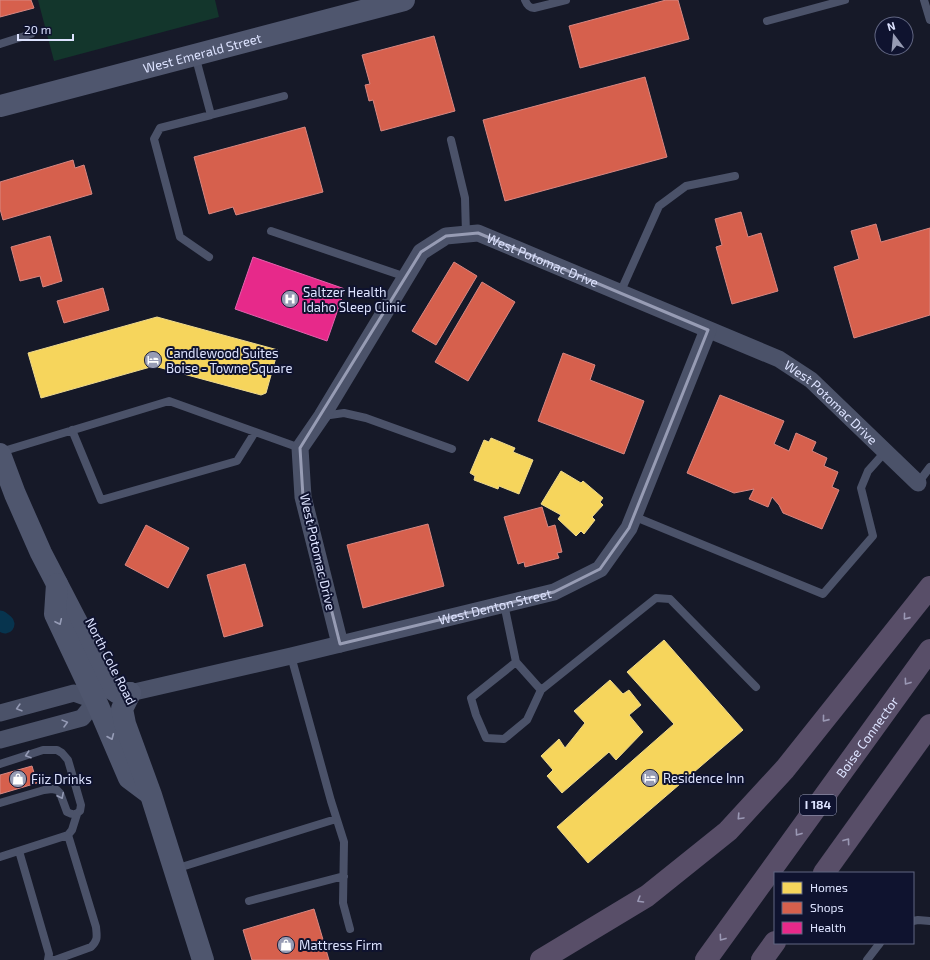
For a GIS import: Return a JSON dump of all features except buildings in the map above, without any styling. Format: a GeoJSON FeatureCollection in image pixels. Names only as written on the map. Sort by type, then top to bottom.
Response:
{"type":"FeatureCollection","features":[{"type":"Feature","properties":{"kind":"highway"},"geometry":{"type":"LineString","coordinates":[[541,960],[647,896],[728,831],[785,769],[930,587]]}},
{"type":"Feature","properties":{"kind":"highway","name":"Boise Connector"},"geometry":{"type":"LineString","coordinates":[[706,960],[930,650]]}},
{"type":"Feature","properties":{"kind":"highway"},"geometry":{"type":"LineString","coordinates":[[825,872],[930,725]]}},
{"type":"Feature","properties":{"kind":"highway"},"geometry":{"type":"LineString","coordinates":[[762,960],[774,943]]}},
{"type":"Feature","properties":{"kind":"main road","name":"West Emerald Street"},"geometry":{"type":"LineString","coordinates":[[0,106],[404,0]]}},
{"type":"Feature","properties":{"kind":"main road","name":"North Cole Road"},"geometry":{"type":"LineString","coordinates":[[0,453],[15,494],[41,553],[57,584],[80,601],[130,693],[156,768],[150,795]]}},
{"type":"Feature","properties":{"kind":"main road"},"geometry":{"type":"LineString","coordinates":[[57,584],[55,614],[96,701],[129,778],[150,795],[203,960]]}},
{"type":"Feature","properties":{"kind":"street","name":"West Potomac Drive"},"geometry":{"type":"LineString","coordinates":[[340,644],[303,497],[300,448],[322,416],[421,252],[446,236],[478,233],[779,359],[811,380],[918,484]]}},
{"type":"Feature","properties":{"kind":"street","name":"West Denton Street"},"geometry":{"type":"LineString","coordinates":[[130,693],[291,656],[554,592],[600,570],[629,528],[708,330]]}},
{"type":"Feature","properties":{"kind":"street"},"geometry":{"type":"LineString","coordinates":[[0,713],[74,693],[96,701],[82,718],[0,740]]}},
{"type":"Feature","properties":{"kind":"lane"},"geometry":{"type":"LineString","coordinates":[[525,0],[526,4],[530,8],[566,0]]}},
{"type":"Feature","properties":{"kind":"lane"},"geometry":{"type":"LineString","coordinates":[[767,21],[845,0]]}},
{"type":"Feature","properties":{"kind":"lane"},"geometry":{"type":"LineString","coordinates":[[924,0],[930,20]]}},
{"type":"Feature","properties":{"kind":"lane"},"geometry":{"type":"LineString","coordinates":[[0,44],[31,34]]}},
{"type":"Feature","properties":{"kind":"lane"},"geometry":{"type":"LineString","coordinates":[[195,55],[211,115]]}},
{"type":"Feature","properties":{"kind":"lane"},"geometry":{"type":"LineString","coordinates":[[209,257],[180,237],[154,139],[160,128],[284,96]]}},
{"type":"Feature","properties":{"kind":"lane"},"geometry":{"type":"LineString","coordinates":[[451,140],[465,198],[466,234]]}},
{"type":"Feature","properties":{"kind":"lane"},"geometry":{"type":"LineString","coordinates":[[620,293],[659,206],[686,186],[734,176]]}},
{"type":"Feature","properties":{"kind":"lane"},"geometry":{"type":"LineString","coordinates":[[271,231],[406,277]]}},
{"type":"Feature","properties":{"kind":"lane"},"geometry":{"type":"LineString","coordinates":[[0,453],[169,401],[300,448]]}},
{"type":"Feature","properties":{"kind":"lane"},"geometry":{"type":"LineString","coordinates":[[322,416],[344,413],[366,418],[452,449]]}},
{"type":"Feature","properties":{"kind":"lane"},"geometry":{"type":"LineString","coordinates":[[72,430],[101,500],[237,461],[255,432]]}},
{"type":"Feature","properties":{"kind":"lane"},"geometry":{"type":"LineString","coordinates":[[633,516],[823,594],[873,536],[860,488],[868,471],[885,452]]}},
{"type":"Feature","properties":{"kind":"lane"},"geometry":{"type":"LineString","coordinates":[[918,484],[930,467]]}},
{"type":"Feature","properties":{"kind":"lane"},"geometry":{"type":"LineString","coordinates":[[516,662],[471,698],[476,715],[486,738],[504,739],[527,720],[541,690],[656,598],[670,600],[756,687]]}},
{"type":"Feature","properties":{"kind":"lane"},"geometry":{"type":"LineString","coordinates":[[504,604],[516,662],[541,690]]}},
{"type":"Feature","properties":{"kind":"lane"},"geometry":{"type":"LineString","coordinates":[[291,656],[336,819],[344,842],[343,903],[350,929]]}},
{"type":"Feature","properties":{"kind":"lane"},"geometry":{"type":"LineString","coordinates":[[0,764],[44,750],[57,750],[68,760],[81,805],[72,830],[68,835],[0,856]]}},
{"type":"Feature","properties":{"kind":"lane"},"geometry":{"type":"LineString","coordinates":[[0,803],[52,789],[57,790],[60,793],[67,812],[72,815],[77,814]]}},
{"type":"Feature","properties":{"kind":"lane"},"geometry":{"type":"LineString","coordinates":[[174,869],[336,819]]}},
{"type":"Feature","properties":{"kind":"lane"},"geometry":{"type":"LineString","coordinates":[[51,960],[55,960],[91,947],[96,943],[97,937],[96,927],[68,835]]}},
{"type":"Feature","properties":{"kind":"lane"},"geometry":{"type":"LineString","coordinates":[[19,851],[49,954],[48,960]]}},
{"type":"Feature","properties":{"kind":"lane"},"geometry":{"type":"LineString","coordinates":[[249,901],[344,876]]}},
{"type":"Feature","properties":{"kind":"lane"},"geometry":{"type":"LineString","coordinates":[[914,921],[930,921]]}},
{"type":"Feature","properties":{"kind":"lane"},"geometry":{"type":"LineString","coordinates":[[868,960],[879,944]]}},
{"type":"Feature","properties":{"kind":"highlighted area"},"geometry":{"type":"Polygon","coordinates":[[[478,233],[708,330],[629,528],[600,569],[554,592],[340,644],[303,497],[300,448],[421,252],[446,236],[478,233]]]}},
{"type":"Feature","properties":{"kind":"green space"},"geometry":{"type":"Polygon","coordinates":[[[38,0],[215,0],[219,17],[54,61],[38,0]]]}},
{"type":"Feature","properties":{"kind":"waterway"},"geometry":{"type":"LineString","coordinates":[[0,620],[5,624]]}},
{"type":"Feature","properties":{"kind":"place","name":"Saltzer Health Idaho Sleep Clinic"},"geometry":{"type":"Point","coordinates":[290,299]}},
{"type":"Feature","properties":{"kind":"place","name":"Candlewood Suites Boise - Towne Square"},"geometry":{"type":"Point","coordinates":[153,360]}},
{"type":"Feature","properties":{"kind":"place","name":"Residence Inn"},"geometry":{"type":"Point","coordinates":[650,778]}},
{"type":"Feature","properties":{"kind":"place","name":"Fiiz Drinks"},"geometry":{"type":"Point","coordinates":[18,779]}},
{"type":"Feature","properties":{"kind":"place","name":"Mattress Firm"},"geometry":{"type":"Point","coordinates":[286,945]}}]}
